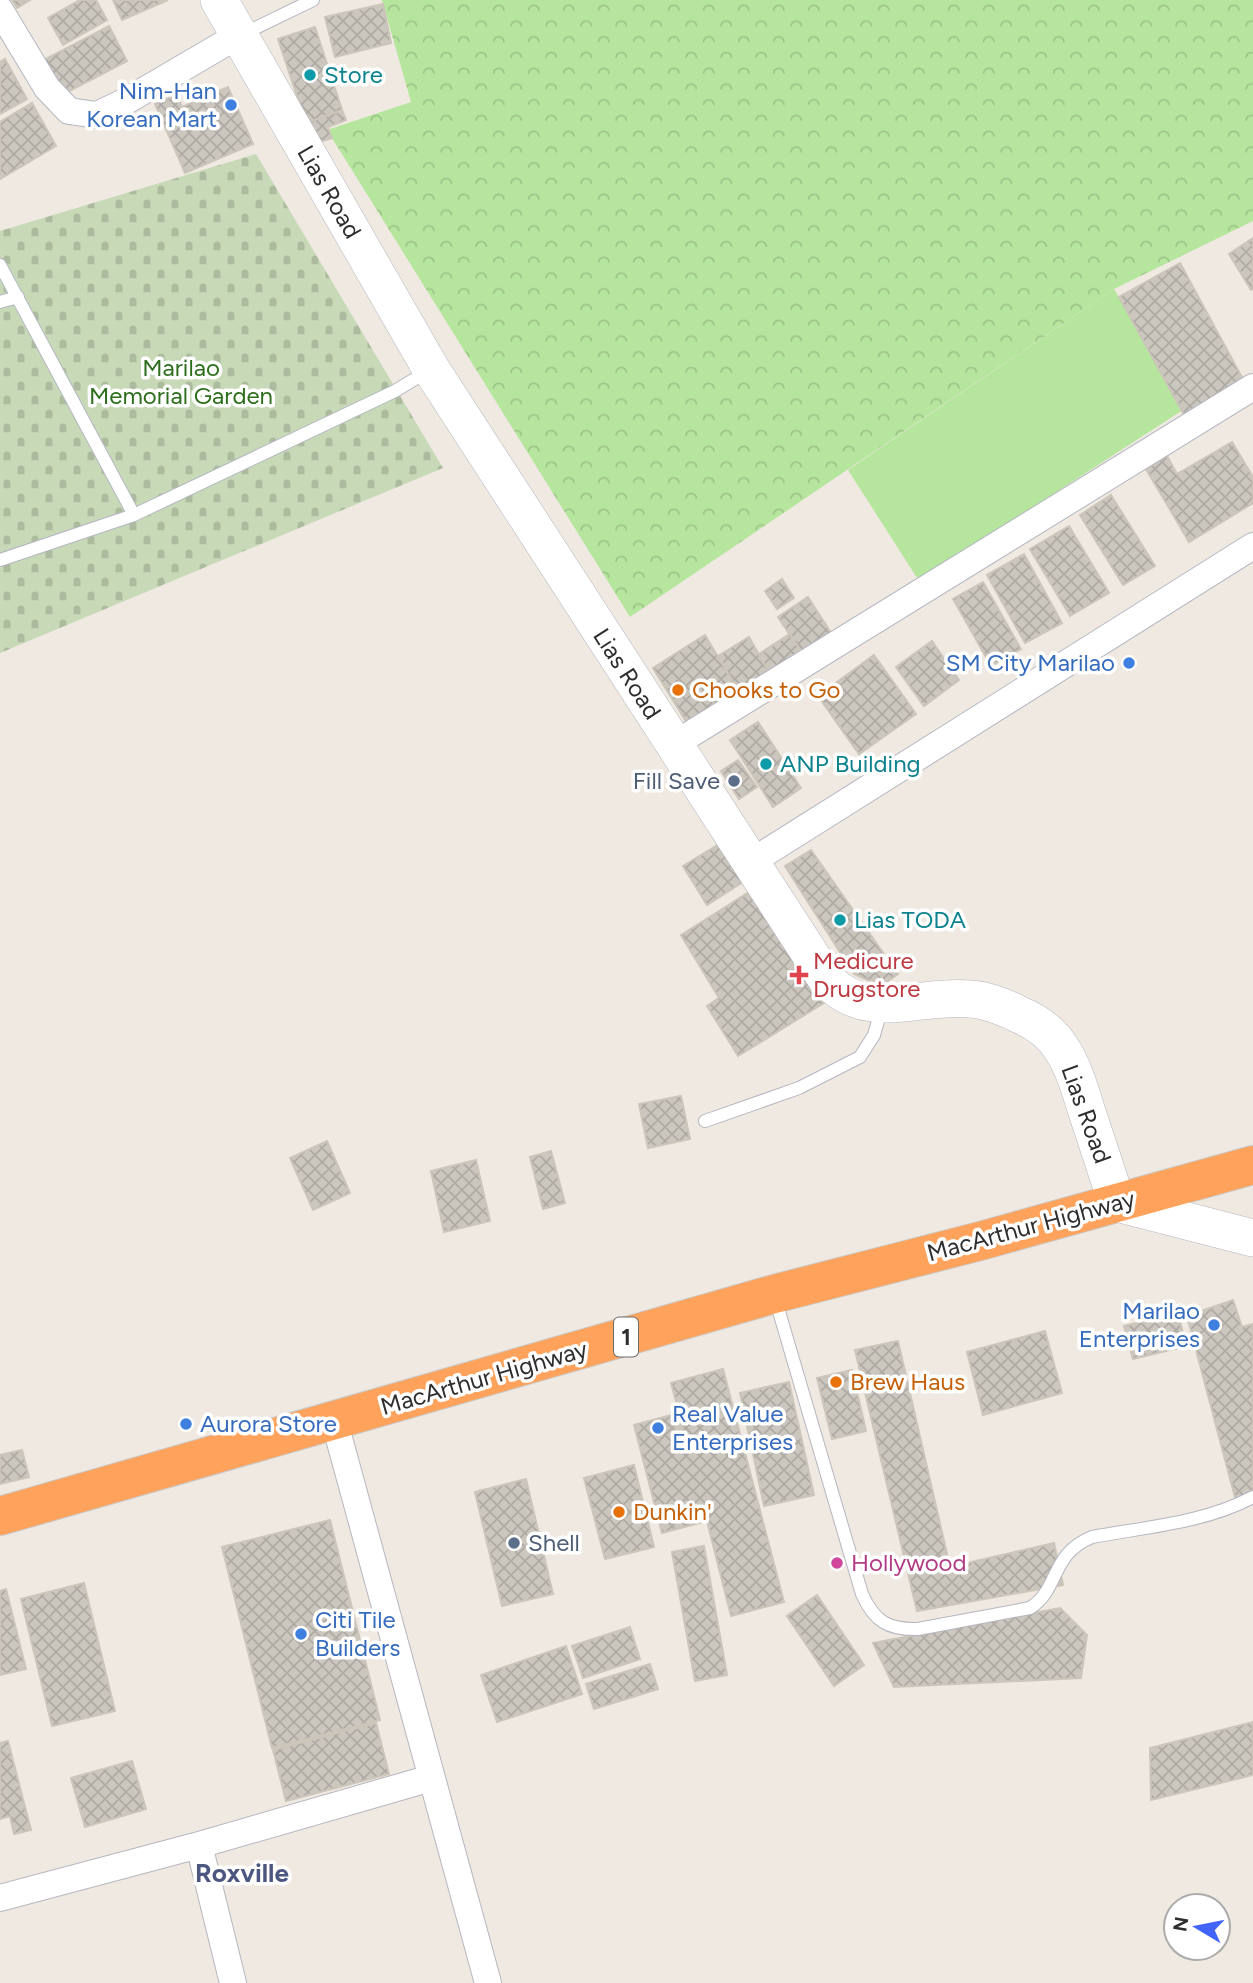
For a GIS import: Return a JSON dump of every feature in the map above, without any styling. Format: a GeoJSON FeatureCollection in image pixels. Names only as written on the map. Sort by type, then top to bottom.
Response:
{"type":"FeatureCollection","features":[{"type":"Feature","properties":{"kind":"highway","name":"MacArthur Highway"},"geometry":{"type":"LineString","coordinates":[[0,1516],[774,1294],[1253,1165]]}},
{"type":"Feature","properties":{"kind":"main road","name":"Lias Road"},"geometry":{"type":"LineString","coordinates":[[219,0],[431,369],[827,981],[847,996],[882,1005],[969,999],[989,1002],[1043,1027],[1061,1047],[1075,1076],[1117,1203]]}},
{"type":"Feature","properties":{"kind":"main road"},"geometry":{"type":"LineString","coordinates":[[1117,1203],[1253,1238]]}},
{"type":"Feature","properties":{"kind":"street"},"geometry":{"type":"LineString","coordinates":[[0,10],[47,88],[69,111],[97,115],[128,100],[239,35]]}},
{"type":"Feature","properties":{"kind":"street"},"geometry":{"type":"LineString","coordinates":[[673,745],[1253,387]]}},
{"type":"Feature","properties":{"kind":"street"},"geometry":{"type":"LineString","coordinates":[[751,862],[1253,546]]}},
{"type":"Feature","properties":{"kind":"street"},"geometry":{"type":"LineString","coordinates":[[334,1420],[488,1983]]}},
{"type":"Feature","properties":{"kind":"street"},"geometry":{"type":"LineString","coordinates":[[0,1898],[200,1845],[431,1778]]}},
{"type":"Feature","properties":{"kind":"street"},"geometry":{"type":"LineString","coordinates":[[200,1845],[233,1983]]}},
{"type":"Feature","properties":{"kind":"lane"},"geometry":{"type":"LineString","coordinates":[[239,35],[313,0]]}},
{"type":"Feature","properties":{"kind":"lane"},"geometry":{"type":"LineString","coordinates":[[0,265],[134,516]]}},
{"type":"Feature","properties":{"kind":"lane"},"geometry":{"type":"LineString","coordinates":[[0,302],[18,297]]}},
{"type":"Feature","properties":{"kind":"lane"},"geometry":{"type":"LineString","coordinates":[[0,560],[134,516],[395,391],[431,369]]}},
{"type":"Feature","properties":{"kind":"lane"},"geometry":{"type":"LineString","coordinates":[[705,1121],[799,1088],[860,1057],[874,1035],[882,1005]]}},
{"type":"Feature","properties":{"kind":"lane"},"geometry":{"type":"LineString","coordinates":[[774,1294],[862,1594],[869,1609],[881,1621],[902,1630],[1030,1608],[1038,1603],[1060,1561],[1079,1542],[1092,1537],[1209,1516],[1253,1497]]}},
{"type":"Feature","properties":{"kind":"green space"},"geometry":{"type":"Polygon","coordinates":[[[382,0],[1253,0],[1253,221],[1114,289],[630,617],[327,130],[411,102],[382,0]]]}},
{"type":"Feature","properties":{"kind":"green space","name":"Marilao Memorial Garden"},"geometry":{"type":"Polygon","coordinates":[[[256,154],[443,468],[0,653],[0,231],[256,154]]]}},
{"type":"Feature","properties":{"kind":"green space"},"geometry":{"type":"Polygon","coordinates":[[[1114,289],[1186,408],[919,581],[848,470],[1114,289]]]}},
{"type":"Feature","properties":{"kind":"building"},"geometry":{"type":"Polygon","coordinates":[[[12,0],[30,0],[17,8],[12,0]]]}},
{"type":"Feature","properties":{"kind":"building"},"geometry":{"type":"Polygon","coordinates":[[[80,0],[96,0],[107,20],[63,45],[48,18],[80,0]]]}},
{"type":"Feature","properties":{"kind":"building"},"geometry":{"type":"Polygon","coordinates":[[[113,0],[168,0],[122,20],[113,0]]]}},
{"type":"Feature","properties":{"kind":"building"},"geometry":{"type":"Polygon","coordinates":[[[383,4],[391,43],[335,57],[325,17],[383,4]]]}},
{"type":"Feature","properties":{"kind":"building"},"geometry":{"type":"Polygon","coordinates":[[[109,26],[127,61],[62,95],[44,60],[109,26]]]}},
{"type":"Feature","properties":{"kind":"building","name":"Store"},"geometry":{"type":"Polygon","coordinates":[[[315,27],[342,110],[306,123],[278,39],[315,27]]]}},
{"type":"Feature","properties":{"kind":"building"},"geometry":{"type":"Polygon","coordinates":[[[5,59],[27,99],[0,114],[0,62],[5,59]]]}},
{"type":"Feature","properties":{"kind":"building"},"geometry":{"type":"Polygon","coordinates":[[[228,87],[253,144],[185,173],[155,104],[177,94],[182,107],[228,87]]]}},
{"type":"Feature","properties":{"kind":"building"},"geometry":{"type":"Polygon","coordinates":[[[32,103],[56,146],[0,179],[0,122],[32,103]]]}},
{"type":"Feature","properties":{"kind":"building"},"geometry":{"type":"Polygon","coordinates":[[[342,110],[346,120],[328,127],[332,138],[316,143],[309,122],[342,110]]]}},
{"type":"Feature","properties":{"kind":"building"},"geometry":{"type":"Polygon","coordinates":[[[1253,238],[1253,289],[1251,290],[1229,254],[1253,238]]]}},
{"type":"Feature","properties":{"kind":"building"},"geometry":{"type":"Polygon","coordinates":[[[1180,263],[1244,381],[1184,415],[1119,297],[1180,263]]]}},
{"type":"Feature","properties":{"kind":"building"},"geometry":{"type":"Polygon","coordinates":[[[1232,442],[1253,477],[1253,503],[1189,542],[1146,469],[1167,456],[1177,474],[1232,442]]]}},
{"type":"Feature","properties":{"kind":"building"},"geometry":{"type":"Polygon","coordinates":[[[1111,495],[1155,566],[1123,585],[1080,515],[1111,495]]]}},
{"type":"Feature","properties":{"kind":"building"},"geometry":{"type":"Polygon","coordinates":[[[1069,526],[1109,593],[1070,616],[1030,549],[1069,526]]]}},
{"type":"Feature","properties":{"kind":"building"},"geometry":{"type":"Polygon","coordinates":[[[1024,554],[1062,623],[1025,643],[987,575],[1024,554]]]}},
{"type":"Feature","properties":{"kind":"building"},"geometry":{"type":"Polygon","coordinates":[[[782,579],[794,598],[777,609],[765,591],[782,579]]]}},
{"type":"Feature","properties":{"kind":"building"},"geometry":{"type":"Polygon","coordinates":[[[983,582],[1021,649],[991,666],[953,599],[983,582]]]}},
{"type":"Feature","properties":{"kind":"building"},"geometry":{"type":"Polygon","coordinates":[[[808,597],[833,636],[804,656],[778,617],[808,597]]]}},
{"type":"Feature","properties":{"kind":"building"},"geometry":{"type":"Polygon","coordinates":[[[790,634],[804,656],[771,676],[759,654],[790,634]]]}},
{"type":"Feature","properties":{"kind":"building"},"geometry":{"type":"Polygon","coordinates":[[[705,635],[740,694],[689,726],[653,668],[705,635]]]}},
{"type":"Feature","properties":{"kind":"building"},"geometry":{"type":"Polygon","coordinates":[[[749,637],[771,676],[740,694],[718,656],[749,637]]]}},
{"type":"Feature","properties":{"kind":"building"},"geometry":{"type":"Polygon","coordinates":[[[932,641],[959,680],[924,706],[896,667],[932,641]]]}},
{"type":"Feature","properties":{"kind":"building"},"geometry":{"type":"Polygon","coordinates":[[[874,655],[916,714],[859,754],[818,696],[874,655]]]}},
{"type":"Feature","properties":{"kind":"building","name":"ANP Building"},"geometry":{"type":"Polygon","coordinates":[[[758,722],[801,788],[773,807],[730,740],[758,722]]]}},
{"type":"Feature","properties":{"kind":"building"},"geometry":{"type":"Polygon","coordinates":[[[738,760],[757,787],[739,799],[721,771],[738,760]]]}},
{"type":"Feature","properties":{"kind":"building"},"geometry":{"type":"Polygon","coordinates":[[[719,844],[743,882],[707,905],[683,866],[719,844]]]}},
{"type":"Feature","properties":{"kind":"building","name":"Lias TODA"},"geometry":{"type":"Polygon","coordinates":[[[811,850],[898,974],[881,986],[854,974],[785,866],[811,850]]]}},
{"type":"Feature","properties":{"kind":"building"},"geometry":{"type":"Polygon","coordinates":[[[754,889],[824,1003],[738,1056],[707,1006],[719,998],[681,935],[754,889]]]}},
{"type":"Feature","properties":{"kind":"building"},"geometry":{"type":"Polygon","coordinates":[[[681,1096],[690,1139],[648,1148],[639,1104],[681,1096]]]}},
{"type":"Feature","properties":{"kind":"building"},"geometry":{"type":"Polygon","coordinates":[[[327,1141],[350,1193],[313,1210],[290,1158],[327,1141]]]}},
{"type":"Feature","properties":{"kind":"building"},"geometry":{"type":"Polygon","coordinates":[[[551,1151],[565,1203],[543,1209],[530,1157],[551,1151]]]}},
{"type":"Feature","properties":{"kind":"building"},"geometry":{"type":"Polygon","coordinates":[[[476,1160],[490,1221],[444,1232],[431,1171],[476,1160]]]}},
{"type":"Feature","properties":{"kind":"building"},"geometry":{"type":"Polygon","coordinates":[[[1233,1300],[1242,1327],[1253,1324],[1253,1491],[1236,1501],[1187,1316],[1233,1300]]]}},
{"type":"Feature","properties":{"kind":"building"},"geometry":{"type":"Polygon","coordinates":[[[1178,1313],[1186,1346],[1133,1359],[1124,1326],[1178,1313]]]}},
{"type":"Feature","properties":{"kind":"building"},"geometry":{"type":"Polygon","coordinates":[[[1045,1331],[1062,1393],[983,1415],[967,1352],[1045,1331]]]}},
{"type":"Feature","properties":{"kind":"building"},"geometry":{"type":"Polygon","coordinates":[[[898,1341],[950,1567],[1054,1543],[1063,1585],[917,1611],[855,1350],[898,1341]]]}},
{"type":"Feature","properties":{"kind":"building"},"geometry":{"type":"Polygon","coordinates":[[[723,1369],[784,1602],[731,1616],[707,1521],[662,1533],[634,1425],[679,1413],[671,1383],[723,1369]]]}},
{"type":"Feature","properties":{"kind":"building"},"geometry":{"type":"Polygon","coordinates":[[[852,1370],[866,1431],[832,1439],[817,1378],[852,1370]]]}},
{"type":"Feature","properties":{"kind":"building"},"geometry":{"type":"Polygon","coordinates":[[[789,1382],[814,1495],[764,1506],[740,1393],[789,1382]]]}},
{"type":"Feature","properties":{"kind":"building"},"geometry":{"type":"Polygon","coordinates":[[[22,1450],[29,1477],[0,1484],[0,1455],[22,1450]]]}},
{"type":"Feature","properties":{"kind":"building","name":"Dunkin'"},"geometry":{"type":"Polygon","coordinates":[[[634,1465],[654,1547],[605,1559],[584,1478],[634,1465]]]}},
{"type":"Feature","properties":{"kind":"building","name":"Shell"},"geometry":{"type":"Polygon","coordinates":[[[526,1479],[553,1594],[502,1606],[475,1492],[526,1479]]]}},
{"type":"Feature","properties":{"kind":"building","name":"Citi Tile Builders"},"geometry":{"type":"Polygon","coordinates":[[[330,1520],[380,1720],[272,1748],[222,1547],[330,1520]]]}},
{"type":"Feature","properties":{"kind":"building"},"geometry":{"type":"Polygon","coordinates":[[[704,1546],[727,1675],[695,1681],[672,1552],[704,1546]]]}},
{"type":"Feature","properties":{"kind":"building"},"geometry":{"type":"Polygon","coordinates":[[[84,1583],[115,1711],[52,1726],[21,1599],[84,1583]]]}},
{"type":"Feature","properties":{"kind":"building"},"geometry":{"type":"Polygon","coordinates":[[[6,1589],[26,1669],[0,1675],[0,1591],[6,1589]]]}},
{"type":"Feature","properties":{"kind":"building"},"geometry":{"type":"Polygon","coordinates":[[[817,1595],[864,1665],[834,1686],[787,1616],[817,1595]]]}},
{"type":"Feature","properties":{"kind":"building"},"geometry":{"type":"Polygon","coordinates":[[[1060,1608],[1087,1635],[1081,1678],[894,1687],[873,1643],[1060,1608]]]}},
{"type":"Feature","properties":{"kind":"building"},"geometry":{"type":"Polygon","coordinates":[[[630,1627],[640,1659],[583,1678],[572,1646],[630,1627]]]}},
{"type":"Feature","properties":{"kind":"building"},"geometry":{"type":"Polygon","coordinates":[[[566,1646],[582,1694],[497,1722],[481,1675],[566,1646]]]}},
{"type":"Feature","properties":{"kind":"building"},"geometry":{"type":"Polygon","coordinates":[[[650,1664],[658,1689],[594,1709],[586,1684],[650,1664]]]}},
{"type":"Feature","properties":{"kind":"building"},"geometry":{"type":"Polygon","coordinates":[[[1253,1722],[1253,1775],[1151,1800],[1150,1748],[1253,1722]]]}},
{"type":"Feature","properties":{"kind":"building"},"geometry":{"type":"Polygon","coordinates":[[[376,1723],[389,1774],[286,1801],[273,1750],[376,1723]]]}},
{"type":"Feature","properties":{"kind":"building"},"geometry":{"type":"Polygon","coordinates":[[[8,1741],[31,1830],[14,1834],[10,1816],[0,1819],[0,1743],[8,1741]]]}},
{"type":"Feature","properties":{"kind":"building"},"geometry":{"type":"Polygon","coordinates":[[[132,1761],[146,1809],[85,1827],[71,1778],[132,1761]]]}},
{"type":"Feature","properties":{"kind":"place","name":"Store"},"geometry":{"type":"Point","coordinates":[310,75]}},
{"type":"Feature","properties":{"kind":"place","name":"Nim-Han Korean Mart"},"geometry":{"type":"Point","coordinates":[231,105]}},
{"type":"Feature","properties":{"kind":"place","name":"SM City Marilao"},"geometry":{"type":"Point","coordinates":[1129,663]}},
{"type":"Feature","properties":{"kind":"place","name":"Chooks to Go"},"geometry":{"type":"Point","coordinates":[678,690]}},
{"type":"Feature","properties":{"kind":"place","name":"ANP Building"},"geometry":{"type":"Point","coordinates":[766,764]}},
{"type":"Feature","properties":{"kind":"place","name":"Fill Save"},"geometry":{"type":"Point","coordinates":[734,781]}},
{"type":"Feature","properties":{"kind":"place","name":"Lias TODA"},"geometry":{"type":"Point","coordinates":[840,920]}},
{"type":"Feature","properties":{"kind":"place","name":"Medicure Drugstore"},"geometry":{"type":"Point","coordinates":[799,975]}},
{"type":"Feature","properties":{"kind":"place","name":"Marilao Enterprises"},"geometry":{"type":"Point","coordinates":[1214,1325]}},
{"type":"Feature","properties":{"kind":"place","name":"Brew Haus"},"geometry":{"type":"Point","coordinates":[836,1382]}},
{"type":"Feature","properties":{"kind":"place","name":"Aurora Store"},"geometry":{"type":"Point","coordinates":[186,1424]}},
{"type":"Feature","properties":{"kind":"place","name":"Real Value Enterprises"},"geometry":{"type":"Point","coordinates":[658,1428]}},
{"type":"Feature","properties":{"kind":"place","name":"Dunkin'"},"geometry":{"type":"Point","coordinates":[619,1512]}},
{"type":"Feature","properties":{"kind":"place","name":"Shell"},"geometry":{"type":"Point","coordinates":[514,1543]}},
{"type":"Feature","properties":{"kind":"place","name":"Hollywood"},"geometry":{"type":"Point","coordinates":[837,1563]}},
{"type":"Feature","properties":{"kind":"place","name":"Citi Tile Builders"},"geometry":{"type":"Point","coordinates":[301,1634]}},
{"type":"Feature","properties":{"kind":"district","name":"Roxville"},"geometry":{"type":"Point","coordinates":[242,1873]}}]}
